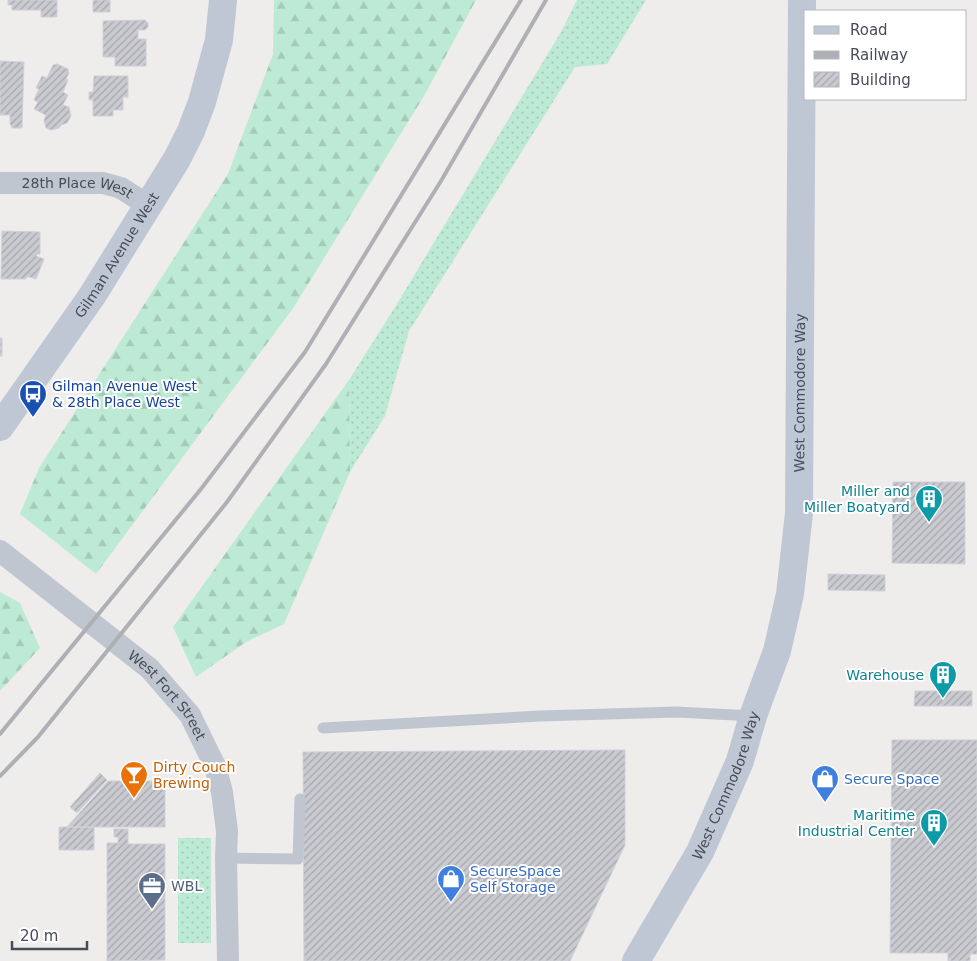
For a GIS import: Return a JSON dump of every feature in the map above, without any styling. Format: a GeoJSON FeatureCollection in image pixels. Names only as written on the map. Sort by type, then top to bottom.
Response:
{"type":"FeatureCollection","features":[{"type":"Feature","properties":{"kind":"street","name":"Gilman Avenue West"},"geometry":{"type":"LineString","coordinates":[[0,427],[92,296],[177,159],[191,131],[210,72],[219,40],[223,0]]}},
{"type":"Feature","properties":{"kind":"street","name":"West Commodore Way"},"geometry":{"type":"LineString","coordinates":[[636,961],[700,852],[740,760],[753,716],[777,651],[790,594],[799,512],[802,0]]}},
{"type":"Feature","properties":{"kind":"street","name":"28th Place West"},"geometry":{"type":"LineString","coordinates":[[0,183],[103,183],[121,188],[149,206]]}},
{"type":"Feature","properties":{"kind":"street","name":"West Fort Street"},"geometry":{"type":"LineString","coordinates":[[0,551],[150,669],[190,715],[215,766],[222,792],[227,831],[228,961]]}},
{"type":"Feature","properties":{"kind":"lane"},"geometry":{"type":"LineString","coordinates":[[323,728],[540,716],[677,712],[753,716]]}},
{"type":"Feature","properties":{"kind":"lane"},"geometry":{"type":"LineString","coordinates":[[226,858],[298,859],[300,799]]}},
{"type":"Feature","properties":{"kind":"green space"},"geometry":{"type":"Polygon","coordinates":[[[274,0],[476,0],[424,96],[294,307],[96,574],[20,514],[39,468],[228,174],[273,54],[274,0]]]}},
{"type":"Feature","properties":{"kind":"green space"},"geometry":{"type":"Polygon","coordinates":[[[577,0],[646,0],[607,64],[575,67],[409,331],[385,416],[350,472],[349,380],[561,32],[577,0]]]}},
{"type":"Feature","properties":{"kind":"green space"},"geometry":{"type":"Polygon","coordinates":[[[349,380],[350,472],[284,624],[246,642],[196,677],[173,627],[349,380]]]}},
{"type":"Feature","properties":{"kind":"green space"},"geometry":{"type":"Polygon","coordinates":[[[0,592],[20,603],[40,648],[0,691],[0,592]]]}},
{"type":"Feature","properties":{"kind":"green space"},"geometry":{"type":"Polygon","coordinates":[[[178,838],[211,838],[211,943],[178,943],[178,838]]]}},
{"type":"Feature","properties":{"kind":"building"},"geometry":{"type":"Polygon","coordinates":[[[8,0],[57,0],[57,17],[41,17],[41,10],[12,10],[12,5],[8,5],[8,0]]]}},
{"type":"Feature","properties":{"kind":"building"},"geometry":{"type":"Polygon","coordinates":[[[93,0],[110,0],[110,12],[93,12],[93,0]]]}},
{"type":"Feature","properties":{"kind":"building"},"geometry":{"type":"Polygon","coordinates":[[[145,20],[148,23],[148,27],[145,30],[138,30],[138,39],[146,39],[146,66],[115,66],[115,57],[103,57],[103,21],[145,20]]]}},
{"type":"Feature","properties":{"kind":"building"},"geometry":{"type":"Polygon","coordinates":[[[0,61],[24,62],[22,128],[12,128],[10,115],[0,115],[0,61]]]}},
{"type":"Feature","properties":{"kind":"building"},"geometry":{"type":"Polygon","coordinates":[[[57,64],[68,69],[69,73],[66,79],[68,80],[63,92],[68,95],[63,105],[69,107],[71,116],[67,123],[51,130],[46,128],[44,120],[46,115],[34,109],[38,102],[34,100],[39,89],[36,88],[42,76],[47,78],[53,65],[57,64]]]}},
{"type":"Feature","properties":{"kind":"building"},"geometry":{"type":"Polygon","coordinates":[[[94,76],[128,76],[128,97],[123,97],[123,110],[113,110],[113,116],[93,116],[93,100],[89,100],[89,92],[93,92],[94,76]]]}},
{"type":"Feature","properties":{"kind":"building"},"geometry":{"type":"Polygon","coordinates":[[[2,231],[40,232],[40,254],[36,256],[44,259],[36,279],[26,277],[26,279],[1,279],[2,231]]]}},
{"type":"Feature","properties":{"kind":"building"},"geometry":{"type":"Polygon","coordinates":[[[0,338],[2,338],[2,356],[0,356],[0,338]]]}},
{"type":"Feature","properties":{"kind":"building","name":"Miller and Miller Boatyard"},"geometry":{"type":"Polygon","coordinates":[[[893,482],[965,482],[965,564],[892,563],[893,482]]]}},
{"type":"Feature","properties":{"kind":"building"},"geometry":{"type":"Polygon","coordinates":[[[828,574],[885,575],[885,591],[828,590],[828,574]]]}},
{"type":"Feature","properties":{"kind":"building","name":"Warehouse"},"geometry":{"type":"Polygon","coordinates":[[[915,691],[972,691],[972,706],[914,706],[915,691]]]}},
{"type":"Feature","properties":{"kind":"building","name":"Maritime Industrial Center"},"geometry":{"type":"Polygon","coordinates":[[[892,740],[977,740],[977,954],[970,954],[970,961],[948,961],[948,953],[890,953],[892,740]]]}},
{"type":"Feature","properties":{"kind":"building","name":"SecureSpace Self Storage"},"geometry":{"type":"Polygon","coordinates":[[[625,750],[625,845],[570,961],[304,961],[303,752],[625,750]]]}},
{"type":"Feature","properties":{"kind":"building"},"geometry":{"type":"Polygon","coordinates":[[[100,773],[107,780],[77,813],[70,807],[100,773]]]}},
{"type":"Feature","properties":{"kind":"building"},"geometry":{"type":"Polygon","coordinates":[[[108,781],[165,781],[165,827],[67,827],[108,781]]]}},
{"type":"Feature","properties":{"kind":"building"},"geometry":{"type":"Polygon","coordinates":[[[59,827],[94,827],[94,850],[59,850],[59,827]]]}},
{"type":"Feature","properties":{"kind":"building"},"geometry":{"type":"Polygon","coordinates":[[[114,829],[128,829],[128,844],[165,844],[165,960],[107,961],[107,843],[118,843],[118,837],[114,837],[114,829]]]}},
{"type":"Feature","properties":{"kind":"railway"},"geometry":{"type":"LineString","coordinates":[[0,734],[201,489],[305,352],[521,0]]}},
{"type":"Feature","properties":{"kind":"railway"},"geometry":{"type":"LineString","coordinates":[[0,776],[38,737],[227,502],[326,364],[441,181],[546,0]]}},
{"type":"Feature","properties":{"kind":"place","name":"Gilman Avenue West & 28th Place West"},"geometry":{"type":"Point","coordinates":[33,418]}},
{"type":"Feature","properties":{"kind":"place","name":"Miller and Miller Boatyard"},"geometry":{"type":"Point","coordinates":[929,523]}},
{"type":"Feature","properties":{"kind":"place","name":"Warehouse"},"geometry":{"type":"Point","coordinates":[943,699]}},
{"type":"Feature","properties":{"kind":"place","name":"Dirty Couch Brewing"},"geometry":{"type":"Point","coordinates":[134,799]}},
{"type":"Feature","properties":{"kind":"place","name":"Secure Space"},"geometry":{"type":"Point","coordinates":[825,803]}},
{"type":"Feature","properties":{"kind":"place","name":"Maritime Industrial Center"},"geometry":{"type":"Point","coordinates":[934,847]}},
{"type":"Feature","properties":{"kind":"place","name":"SecureSpace Self Storage"},"geometry":{"type":"Point","coordinates":[451,903]}},
{"type":"Feature","properties":{"kind":"place","name":"WBL"},"geometry":{"type":"Point","coordinates":[152,910]}}]}
